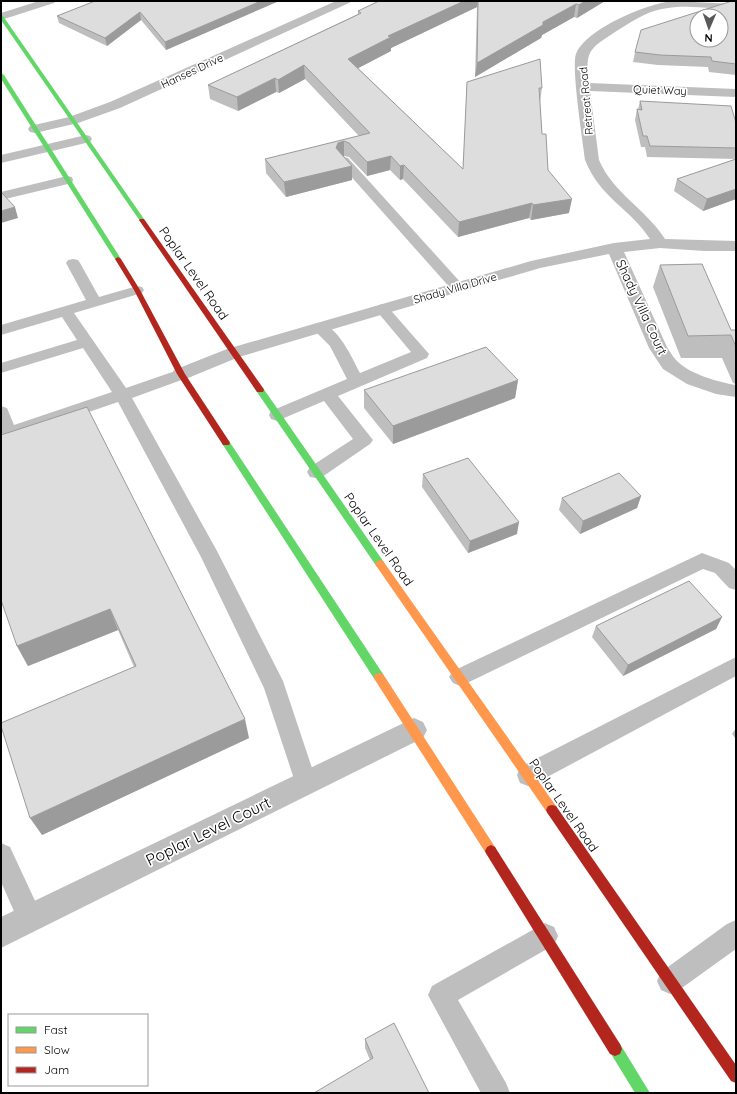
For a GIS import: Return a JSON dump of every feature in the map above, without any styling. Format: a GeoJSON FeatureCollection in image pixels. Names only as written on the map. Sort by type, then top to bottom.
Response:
{"type":"FeatureCollection","features":[{"type":"Feature","properties":{"kind":"main road","name":"Poplar Level Road"},"geometry":{"type":"LineString","coordinates":[[1,17],[736,1076]]}},
{"type":"Feature","properties":{"kind":"main road"},"geometry":{"type":"LineString","coordinates":[[1,75],[137,290],[181,374],[414,730],[643,1093]]}},
{"type":"Feature","properties":{"kind":"street"},"geometry":{"type":"LineString","coordinates":[[1,17],[50,1]]}},
{"type":"Feature","properties":{"kind":"street","name":"Hanses Drive"},"geometry":{"type":"LineString","coordinates":[[35,129],[73,120],[115,105],[345,1]]}},
{"type":"Feature","properties":{"kind":"street","name":"Retreat Road"},"geometry":{"type":"LineString","coordinates":[[660,242],[644,220],[614,194],[596,173],[592,160],[583,87],[582,55],[585,49],[596,39],[640,13],[652,8],[673,5],[736,6]]}},
{"type":"Feature","properties":{"kind":"street","name":"Quiet Way"},"geometry":{"type":"LineString","coordinates":[[583,87],[736,93]]}},
{"type":"Feature","properties":{"kind":"street","name":"Shady Villa Drive"},"geometry":{"type":"LineString","coordinates":[[181,374],[233,353],[537,264],[614,248],[660,242],[704,246],[736,246]]}},
{"type":"Feature","properties":{"kind":"street","name":"Shady Villa Court"},"geometry":{"type":"LineString","coordinates":[[614,248],[658,348],[670,365],[694,380],[716,388],[736,391]]}},
{"type":"Feature","properties":{"kind":"street","name":"Poplar Level Court"},"geometry":{"type":"LineString","coordinates":[[1,933],[414,730]]}},
{"type":"Feature","properties":{"kind":"lane"},"geometry":{"type":"LineString","coordinates":[[1,159],[86,139]]}},
{"type":"Feature","properties":{"kind":"lane"},"geometry":{"type":"LineString","coordinates":[[344,161],[457,287]]}},
{"type":"Feature","properties":{"kind":"lane"},"geometry":{"type":"LineString","coordinates":[[1,196],[68,180]]}},
{"type":"Feature","properties":{"kind":"lane"},"geometry":{"type":"LineString","coordinates":[[73,263],[95,303]]}},
{"type":"Feature","properties":{"kind":"lane"},"geometry":{"type":"LineString","coordinates":[[1,330],[137,290]]}},
{"type":"Feature","properties":{"kind":"lane"},"geometry":{"type":"LineString","coordinates":[[277,415],[328,395],[421,354],[382,309]]}},
{"type":"Feature","properties":{"kind":"lane"},"geometry":{"type":"LineString","coordinates":[[66,312],[122,395],[210,556],[275,688],[306,783]]}},
{"type":"Feature","properties":{"kind":"lane"},"geometry":{"type":"LineString","coordinates":[[319,327],[336,343],[357,382]]}},
{"type":"Feature","properties":{"kind":"lane"},"geometry":{"type":"LineString","coordinates":[[1,368],[87,342]]}},
{"type":"Feature","properties":{"kind":"lane"},"geometry":{"type":"LineString","coordinates":[[1,412],[4,434],[181,374]]}},
{"type":"Feature","properties":{"kind":"lane"},"geometry":{"type":"LineString","coordinates":[[316,472],[364,440],[328,395]]}},
{"type":"Feature","properties":{"kind":"lane"},"geometry":{"type":"LineString","coordinates":[[460,677],[702,561],[722,568],[736,582]]}},
{"type":"Feature","properties":{"kind":"lane"},"geometry":{"type":"LineString","coordinates":[[528,776],[736,666]]}},
{"type":"Feature","properties":{"kind":"lane"},"geometry":{"type":"LineString","coordinates":[[1,855],[30,918]]}},
{"type":"Feature","properties":{"kind":"lane"},"geometry":{"type":"LineString","coordinates":[[670,981],[736,934]]}},
{"type":"Feature","properties":{"kind":"lane"},"geometry":{"type":"LineString","coordinates":[[496,1093],[442,995],[545,936]]}},
{"type":"Feature","properties":{"kind":"building"},"geometry":{"type":"Polygon","coordinates":[[[95,1],[261,1],[165,42],[140,12],[105,38],[57,16],[95,1]]]}},
{"type":"Feature","properties":{"kind":"building"},"geometry":{"type":"Polygon","coordinates":[[[379,1],[464,1],[388,36],[391,37],[348,59],[463,169],[467,82],[540,59],[542,88],[539,88],[542,134],[546,134],[548,170],[572,199],[533,205],[532,203],[459,222],[404,165],[400,166],[391,156],[367,162],[349,143],[344,141],[338,143],[336,148],[352,166],[284,182],[265,159],[370,133],[304,65],[278,80],[275,78],[237,97],[208,85],[353,17],[361,13],[358,11],[379,1]]]}},
{"type":"Feature","properties":{"kind":"building"},"geometry":{"type":"Polygon","coordinates":[[[478,1],[585,1],[579,5],[576,4],[543,22],[543,25],[477,63],[478,1]]]}},
{"type":"Feature","properties":{"kind":"building"},"geometry":{"type":"Polygon","coordinates":[[[736,1],[736,64],[712,61],[711,57],[660,55],[635,52],[641,30],[689,15],[689,48],[729,48],[729,8],[710,8],[736,1]]]}},
{"type":"Feature","properties":{"kind":"building"},"geometry":{"type":"Polygon","coordinates":[[[640,101],[731,106],[736,123],[736,148],[650,146],[647,136],[643,136],[637,109],[642,110],[640,101]]]}},
{"type":"Feature","properties":{"kind":"building"},"geometry":{"type":"Polygon","coordinates":[[[736,159],[736,189],[707,199],[677,179],[736,159]]]}},
{"type":"Feature","properties":{"kind":"building"},"geometry":{"type":"Polygon","coordinates":[[[1,192],[15,207],[1,211],[1,192]]]}},
{"type":"Feature","properties":{"kind":"building"},"geometry":{"type":"Polygon","coordinates":[[[702,264],[731,330],[736,330],[736,347],[731,335],[688,336],[660,265],[702,264]]]}},
{"type":"Feature","properties":{"kind":"building"},"geometry":{"type":"Polygon","coordinates":[[[486,347],[518,380],[393,426],[364,390],[486,347]]]}},
{"type":"Feature","properties":{"kind":"building"},"geometry":{"type":"Polygon","coordinates":[[[87,407],[245,719],[30,818],[1,723],[136,666],[110,609],[17,646],[1,600],[1,435],[87,407]]]}},
{"type":"Feature","properties":{"kind":"building"},"geometry":{"type":"Polygon","coordinates":[[[468,458],[519,522],[470,541],[423,474],[468,458]]]}},
{"type":"Feature","properties":{"kind":"building"},"geometry":{"type":"Polygon","coordinates":[[[619,473],[641,496],[583,521],[562,498],[619,473]]]}},
{"type":"Feature","properties":{"kind":"building"},"geometry":{"type":"Polygon","coordinates":[[[689,581],[722,617],[628,665],[596,626],[689,581]]]}},
{"type":"Feature","properties":{"kind":"building"},"geometry":{"type":"Polygon","coordinates":[[[394,1023],[429,1093],[314,1093],[373,1058],[365,1039],[394,1023]]]}},
{"type":"Feature","properties":{"kind":"traffic: fast"},"geometry":{"type":"LineString","coordinates":[[1,17],[142,220]]}},
{"type":"Feature","properties":{"kind":"traffic: fast"},"geometry":{"type":"LineString","coordinates":[[1,75],[118,259]]}},
{"type":"Feature","properties":{"kind":"traffic: fast"},"geometry":{"type":"LineString","coordinates":[[260,390],[380,564]]}},
{"type":"Feature","properties":{"kind":"traffic: fast"},"geometry":{"type":"LineString","coordinates":[[226,443],[379,677]]}},
{"type":"Feature","properties":{"kind":"traffic: fast"},"geometry":{"type":"LineString","coordinates":[[615,1049],[643,1093]]}},
{"type":"Feature","properties":{"kind":"traffic: slow"},"geometry":{"type":"LineString","coordinates":[[380,564],[552,810]]}},
{"type":"Feature","properties":{"kind":"traffic: slow"},"geometry":{"type":"LineString","coordinates":[[379,677],[491,851]]}},
{"type":"Feature","properties":{"kind":"traffic: jam"},"geometry":{"type":"LineString","coordinates":[[142,220],[260,390]]}},
{"type":"Feature","properties":{"kind":"traffic: jam"},"geometry":{"type":"LineString","coordinates":[[118,259],[137,290],[181,374],[226,443]]}},
{"type":"Feature","properties":{"kind":"traffic: jam"},"geometry":{"type":"LineString","coordinates":[[552,810],[736,1076]]}},
{"type":"Feature","properties":{"kind":"traffic: jam"},"geometry":{"type":"LineString","coordinates":[[491,851],[615,1049]]}}]}
